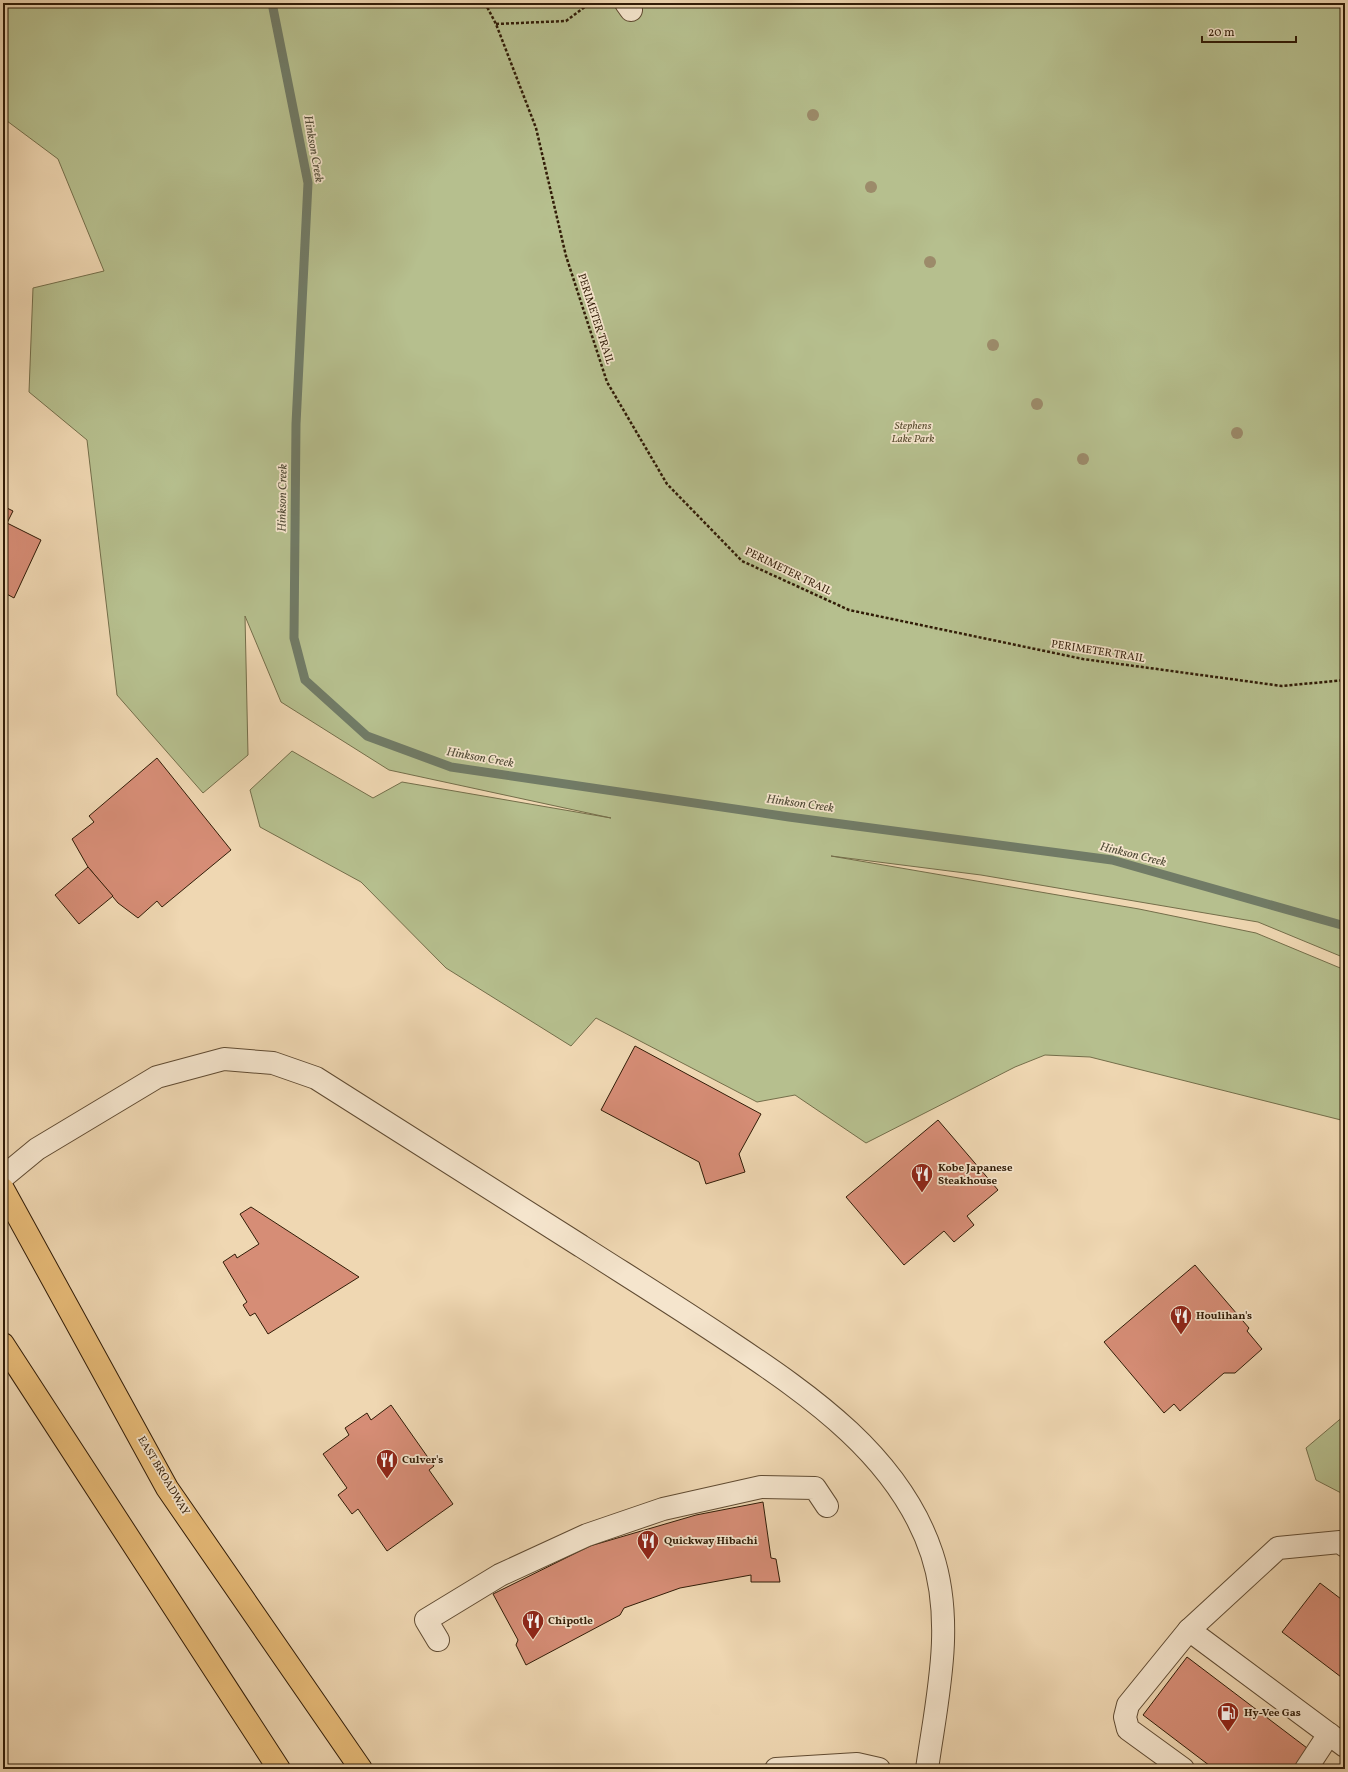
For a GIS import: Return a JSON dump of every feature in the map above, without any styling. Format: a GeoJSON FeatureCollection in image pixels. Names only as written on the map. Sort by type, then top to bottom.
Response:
{"type":"FeatureCollection","features":[{"type":"Feature","properties":{"kind":"main road","name":"EAST BROADWAY"},"geometry":{"type":"LineString","coordinates":[[3,1189],[167,1488],[361,1769]]}},
{"type":"Feature","properties":{"kind":"main road"},"geometry":{"type":"LineString","coordinates":[[3,1344],[279,1769]]}},
{"type":"Feature","properties":{"kind":"street"},"geometry":{"type":"LineString","coordinates":[[3,1177],[38,1149],[157,1077],[224,1059],[273,1063],[316,1078],[686,1312],[792,1384],[836,1419],[888,1472],[915,1514],[932,1554],[943,1599],[943,1658],[926,1769]]}},
{"type":"Feature","properties":{"kind":"street"},"geometry":{"type":"LineString","coordinates":[[438,1640],[426,1620],[500,1575],[587,1535],[663,1510],[762,1488],[815,1488],[826,1506]]}},
{"type":"Feature","properties":{"kind":"street"},"geometry":{"type":"LineString","coordinates":[[1183,1769],[1128,1729],[1125,1717],[1128,1705],[1189,1630],[1278,1548],[1340,1542],[1345,1546]]}},
{"type":"Feature","properties":{"kind":"street"},"geometry":{"type":"LineString","coordinates":[[1189,1630],[1337,1740],[1306,1769]]}},
{"type":"Feature","properties":{"kind":"street"},"geometry":{"type":"LineString","coordinates":[[776,1769],[857,1764],[879,1769]]}},
{"type":"Feature","properties":{"kind":"path","name":"PERIMETER TRAIL"},"geometry":{"type":"LineString","coordinates":[[485,3],[496,24],[536,128],[566,256],[607,382],[667,484],[742,560],[849,610],[1083,659],[1282,686],[1345,680]]}},
{"type":"Feature","properties":{"kind":"path"},"geometry":{"type":"LineString","coordinates":[[496,24],[566,21],[590,3]]}},
{"type":"Feature","properties":{"kind":"green space","name":"Stephens Lake Park"},"geometry":{"type":"Polygon","coordinates":[[[3,3],[1345,3],[1345,958],[1258,922],[981,875],[831,856],[1139,909],[1256,933],[1345,970],[1345,1121],[1090,1057],[1045,1055],[1015,1067],[866,1143],[795,1095],[757,1102],[596,1018],[571,1046],[446,968],[361,882],[260,827],[250,790],[292,751],[373,798],[402,782],[611,818],[389,770],[281,702],[245,616],[248,755],[203,793],[117,695],[87,440],[29,392],[33,288],[104,271],[58,159],[3,118],[3,3]]]}},
{"type":"Feature","properties":{"kind":"green space"},"geometry":{"type":"Polygon","coordinates":[[[1345,1415],[1345,1495],[1316,1480],[1306,1448],[1345,1415]]]}},
{"type":"Feature","properties":{"kind":"building"},"geometry":{"type":"Polygon","coordinates":[[[748,3],[757,3],[750,7],[748,3]]]}},
{"type":"Feature","properties":{"kind":"building"},"geometry":{"type":"Polygon","coordinates":[[[3,506],[13,511],[7,523],[41,540],[14,598],[3,592],[3,506]]]}},
{"type":"Feature","properties":{"kind":"building"},"geometry":{"type":"Polygon","coordinates":[[[157,758],[231,850],[162,907],[157,901],[138,918],[118,903],[88,867],[72,839],[94,822],[89,816],[157,758]]]}},
{"type":"Feature","properties":{"kind":"building"},"geometry":{"type":"Polygon","coordinates":[[[88,867],[113,896],[79,924],[55,895],[88,867]]]}},
{"type":"Feature","properties":{"kind":"building"},"geometry":{"type":"Polygon","coordinates":[[[635,1046],[761,1114],[739,1154],[745,1172],[706,1184],[699,1162],[601,1110],[635,1046]]]}},
{"type":"Feature","properties":{"kind":"building","name":"Kobe Japanese Steakhouse"},"geometry":{"type":"Polygon","coordinates":[[[938,1120],[998,1190],[967,1216],[974,1225],[954,1242],[944,1231],[904,1265],[846,1197],[938,1120]]]}},
{"type":"Feature","properties":{"kind":"building"},"geometry":{"type":"Polygon","coordinates":[[[251,1207],[359,1277],[268,1334],[255,1313],[250,1316],[243,1305],[247,1302],[223,1262],[235,1254],[237,1258],[259,1244],[240,1214],[251,1207]]]}},
{"type":"Feature","properties":{"kind":"building","name":"Houlihan's"},"geometry":{"type":"Polygon","coordinates":[[[1195,1265],[1249,1328],[1247,1331],[1262,1349],[1235,1373],[1224,1373],[1180,1411],[1174,1404],[1164,1413],[1104,1342],[1195,1265]]]}},
{"type":"Feature","properties":{"kind":"building"},"geometry":{"type":"Polygon","coordinates":[[[391,1405],[434,1466],[429,1470],[453,1504],[387,1551],[358,1509],[352,1514],[338,1495],[347,1488],[323,1454],[349,1435],[345,1428],[367,1413],[371,1420],[391,1405]]]}},
{"type":"Feature","properties":{"kind":"building"},"geometry":{"type":"Polygon","coordinates":[[[763,1502],[771,1558],[776,1559],[780,1582],[751,1582],[751,1575],[680,1588],[624,1608],[620,1615],[526,1665],[516,1645],[518,1640],[493,1594],[590,1546],[696,1515],[763,1502]]]}},
{"type":"Feature","properties":{"kind":"building"},"geometry":{"type":"Polygon","coordinates":[[[1320,1583],[1345,1602],[1345,1680],[1282,1632],[1320,1583]]]}},
{"type":"Feature","properties":{"kind":"building"},"geometry":{"type":"Polygon","coordinates":[[[1187,1657],[1311,1751],[1297,1769],[1214,1769],[1143,1715],[1187,1657]]]}},
{"type":"Feature","properties":{"kind":"waterway","name":"Hinkson Creek"},"geometry":{"type":"LineString","coordinates":[[272,3],[308,183],[296,424],[294,638],[305,680],[367,736],[451,767],[789,817],[1112,860],[1345,926]]}},
{"type":"Feature","properties":{"kind":"place","name":"Kobe Japanese Steakhouse"},"geometry":{"type":"Point","coordinates":[922,1194]}},
{"type":"Feature","properties":{"kind":"place","name":"Houlihan's"},"geometry":{"type":"Point","coordinates":[1181,1336]}},
{"type":"Feature","properties":{"kind":"place","name":"Culver's"},"geometry":{"type":"Point","coordinates":[387,1480]}},
{"type":"Feature","properties":{"kind":"place","name":"Quickway Hibachi"},"geometry":{"type":"Point","coordinates":[648,1560]}},
{"type":"Feature","properties":{"kind":"place","name":"Chipotle"},"geometry":{"type":"Point","coordinates":[533,1640]}},
{"type":"Feature","properties":{"kind":"place","name":"Hy-Vee Gas"},"geometry":{"type":"Point","coordinates":[1228,1732]}}]}
